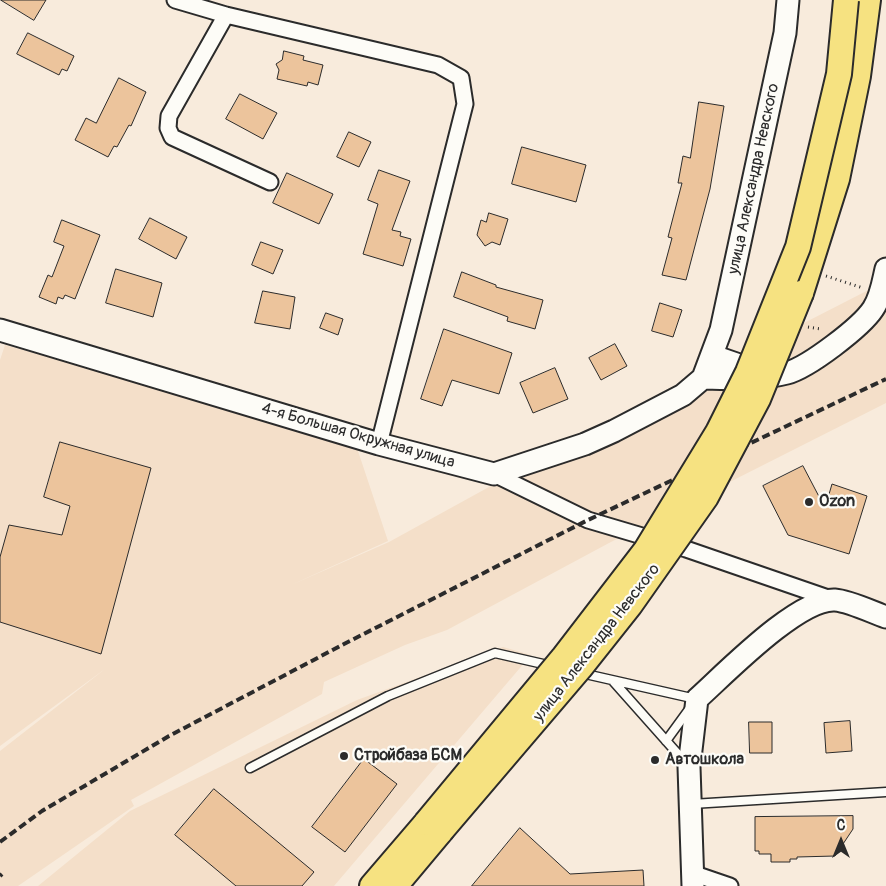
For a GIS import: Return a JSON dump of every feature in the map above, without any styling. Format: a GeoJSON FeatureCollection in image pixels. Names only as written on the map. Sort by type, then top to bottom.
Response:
{"type":"FeatureCollection","features":[{"type":"Feature","properties":{"kind":"main road"},"geometry":{"type":"LineString","coordinates":[[372,886],[434,827],[646,550],[722,423],[748,372],[798,247],[839,74],[846,0]]}},
{"type":"Feature","properties":{"kind":"main road","name":"улица Александра Невского"},"geometry":{"type":"LineString","coordinates":[[395,886],[434,827],[580,668],[630,605],[706,498],[758,399],[801,292],[837,179],[858,76],[868,0]]}},
{"type":"Feature","properties":{"kind":"street"},"geometry":{"type":"LineString","coordinates":[[175,0],[226,15],[438,65],[461,78],[465,104],[379,444]]}},
{"type":"Feature","properties":{"kind":"street","name":"улица Александра Невского"},"geometry":{"type":"LineString","coordinates":[[703,378],[713,356],[723,322],[785,33],[788,0]]}},
{"type":"Feature","properties":{"kind":"street"},"geometry":{"type":"LineString","coordinates":[[226,15],[169,116],[168,128],[172,137],[270,182]]}},
{"type":"Feature","properties":{"kind":"street"},"geometry":{"type":"LineString","coordinates":[[494,474],[552,456],[614,431],[683,395],[703,378],[767,377],[790,372],[816,356],[854,328],[873,309],[880,293],[886,268]]}},
{"type":"Feature","properties":{"kind":"street","name":"4-я Большая Окружная улица"},"geometry":{"type":"LineString","coordinates":[[0,330],[379,444],[494,474]]}},
{"type":"Feature","properties":{"kind":"street"},"geometry":{"type":"LineString","coordinates":[[713,356],[742,366],[765,366],[790,364],[816,356]]}},
{"type":"Feature","properties":{"kind":"street"},"geometry":{"type":"LineString","coordinates":[[494,474],[588,520],[686,549],[886,617]]}},
{"type":"Feature","properties":{"kind":"street"},"geometry":{"type":"LineString","coordinates":[[730,886],[692,880],[689,767],[696,699],[780,625],[805,607],[834,600]]}},
{"type":"Feature","properties":{"kind":"lane"},"geometry":{"type":"LineString","coordinates":[[250,768],[388,696],[495,653],[696,699],[666,741]]}},
{"type":"Feature","properties":{"kind":"lane"},"geometry":{"type":"LineString","coordinates":[[613,681],[689,767]]}},
{"type":"Feature","properties":{"kind":"lane"},"geometry":{"type":"LineString","coordinates":[[690,804],[886,792]]}},
{"type":"Feature","properties":{"kind":"path"},"geometry":{"type":"LineString","coordinates":[[826,276],[880,293]]}},
{"type":"Feature","properties":{"kind":"shaded area"},"geometry":{"type":"Polygon","coordinates":[[[886,281],[886,403],[609,543],[447,630],[405,645],[324,682],[322,694],[131,800],[134,806],[18,886],[0,886],[0,751],[105,669],[0,746],[0,360],[5,345],[355,442],[388,541],[291,585],[389,542],[558,449],[886,281]]]}},
{"type":"Feature","properties":{"kind":"shaded area","name":"Стройбаза БСМ"},"geometry":{"type":"Polygon","coordinates":[[[503,647],[531,655],[334,886],[38,886],[130,811],[357,700],[503,647]]]}},
{"type":"Feature","properties":{"kind":"building"},"geometry":{"type":"Polygon","coordinates":[[[1,0],[46,0],[34,20],[1,0]]]}},
{"type":"Feature","properties":{"kind":"building"},"geometry":{"type":"Polygon","coordinates":[[[28,33],[74,56],[67,71],[62,69],[59,75],[17,54],[28,33]]]}},
{"type":"Feature","properties":{"kind":"building"},"geometry":{"type":"Polygon","coordinates":[[[284,51],[304,56],[303,60],[323,65],[318,85],[308,82],[307,86],[277,79],[279,70],[276,64],[282,60],[284,51]]]}},
{"type":"Feature","properties":{"kind":"building"},"geometry":{"type":"Polygon","coordinates":[[[119,78],[146,92],[131,126],[129,125],[117,147],[114,146],[108,157],[75,140],[86,118],[96,123],[119,78]]]}},
{"type":"Feature","properties":{"kind":"building"},"geometry":{"type":"Polygon","coordinates":[[[240,94],[277,113],[263,139],[226,119],[240,94]]]}},
{"type":"Feature","properties":{"kind":"building"},"geometry":{"type":"Polygon","coordinates":[[[699,102],[724,106],[710,189],[686,280],[662,275],[672,238],[668,237],[682,183],[678,183],[683,156],[690,158],[699,102]]]}},
{"type":"Feature","properties":{"kind":"building"},"geometry":{"type":"Polygon","coordinates":[[[349,132],[371,142],[359,167],[337,157],[349,132]]]}},
{"type":"Feature","properties":{"kind":"building"},"geometry":{"type":"Polygon","coordinates":[[[522,147],[586,165],[576,202],[512,184],[522,147]]]}},
{"type":"Feature","properties":{"kind":"building"},"geometry":{"type":"Polygon","coordinates":[[[379,170],[410,181],[392,230],[401,232],[400,236],[411,239],[403,266],[363,254],[378,204],[368,200],[379,170]]]}},
{"type":"Feature","properties":{"kind":"building"},"geometry":{"type":"Polygon","coordinates":[[[287,173],[333,194],[319,224],[273,203],[287,173]]]}},
{"type":"Feature","properties":{"kind":"building"},"geometry":{"type":"Polygon","coordinates":[[[489,213],[508,219],[500,245],[492,242],[485,246],[477,235],[481,220],[486,222],[489,213]]]}},
{"type":"Feature","properties":{"kind":"building"},"geometry":{"type":"Polygon","coordinates":[[[150,218],[187,237],[176,259],[139,239],[150,218]]]}},
{"type":"Feature","properties":{"kind":"building"},"geometry":{"type":"Polygon","coordinates":[[[62,220],[100,235],[75,299],[65,295],[63,299],[58,297],[56,304],[39,297],[48,275],[52,277],[64,246],[54,242],[62,220]]]}},
{"type":"Feature","properties":{"kind":"building"},"geometry":{"type":"Polygon","coordinates":[[[261,242],[283,250],[273,274],[252,265],[261,242]]]}},
{"type":"Feature","properties":{"kind":"building"},"geometry":{"type":"Polygon","coordinates":[[[116,269],[162,283],[153,317],[106,303],[116,269]]]}},
{"type":"Feature","properties":{"kind":"building"},"geometry":{"type":"Polygon","coordinates":[[[462,272],[496,285],[496,287],[543,300],[535,329],[507,321],[508,317],[454,297],[462,272]]]}},
{"type":"Feature","properties":{"kind":"building"},"geometry":{"type":"Polygon","coordinates":[[[263,291],[295,297],[290,329],[255,323],[263,291]]]}},
{"type":"Feature","properties":{"kind":"building"},"geometry":{"type":"Polygon","coordinates":[[[660,303],[682,310],[673,337],[652,331],[660,303]]]}},
{"type":"Feature","properties":{"kind":"building"},"geometry":{"type":"Polygon","coordinates":[[[326,313],[343,319],[338,335],[320,328],[326,313]]]}},
{"type":"Feature","properties":{"kind":"building"},"geometry":{"type":"Polygon","coordinates":[[[444,329],[512,353],[499,394],[452,380],[442,406],[421,399],[444,329]]]}},
{"type":"Feature","properties":{"kind":"building"},"geometry":{"type":"Polygon","coordinates":[[[615,344],[627,366],[601,380],[589,358],[615,344]]]}},
{"type":"Feature","properties":{"kind":"building"},"geometry":{"type":"Polygon","coordinates":[[[555,368],[568,399],[533,413],[520,383],[555,368]]]}},
{"type":"Feature","properties":{"kind":"building"},"geometry":{"type":"Polygon","coordinates":[[[60,442],[151,468],[101,654],[0,622],[0,557],[9,525],[62,535],[70,506],[44,497],[60,442]]]}},
{"type":"Feature","properties":{"kind":"building"},"geometry":{"type":"Polygon","coordinates":[[[803,466],[825,508],[832,484],[867,496],[849,554],[788,535],[763,486],[803,466]]]}},
{"type":"Feature","properties":{"kind":"building"},"geometry":{"type":"Polygon","coordinates":[[[850,721],[852,751],[826,753],[824,723],[850,721]]]}},
{"type":"Feature","properties":{"kind":"building"},"geometry":{"type":"Polygon","coordinates":[[[749,722],[772,722],[772,753],[750,753],[749,722]]]}},
{"type":"Feature","properties":{"kind":"building"},"geometry":{"type":"Polygon","coordinates":[[[364,759],[397,784],[345,852],[312,827],[364,759]]]}},
{"type":"Feature","properties":{"kind":"building"},"geometry":{"type":"Polygon","coordinates":[[[214,789],[314,872],[302,886],[236,886],[175,835],[214,789]]]}},
{"type":"Feature","properties":{"kind":"building"},"geometry":{"type":"Polygon","coordinates":[[[853,816],[853,829],[835,856],[797,857],[797,859],[790,859],[790,862],[771,862],[771,854],[759,854],[759,851],[755,851],[755,817],[853,816]]]}},
{"type":"Feature","properties":{"kind":"building"},"geometry":{"type":"Polygon","coordinates":[[[520,828],[570,874],[643,870],[644,886],[472,886],[520,828]]]}},
{"type":"Feature","properties":{"kind":"railway"},"geometry":{"type":"LineString","coordinates":[[0,842],[42,811],[169,736],[344,644],[588,520],[886,379]]}},
{"type":"Feature","properties":{"kind":"place","name":"Ozon"},"geometry":{"type":"Point","coordinates":[809,502]}},
{"type":"Feature","properties":{"kind":"place","name":"Стройбаза БСМ"},"geometry":{"type":"Point","coordinates":[344,756]}},
{"type":"Feature","properties":{"kind":"place","name":"Автошкола"},"geometry":{"type":"Point","coordinates":[655,760]}}]}
